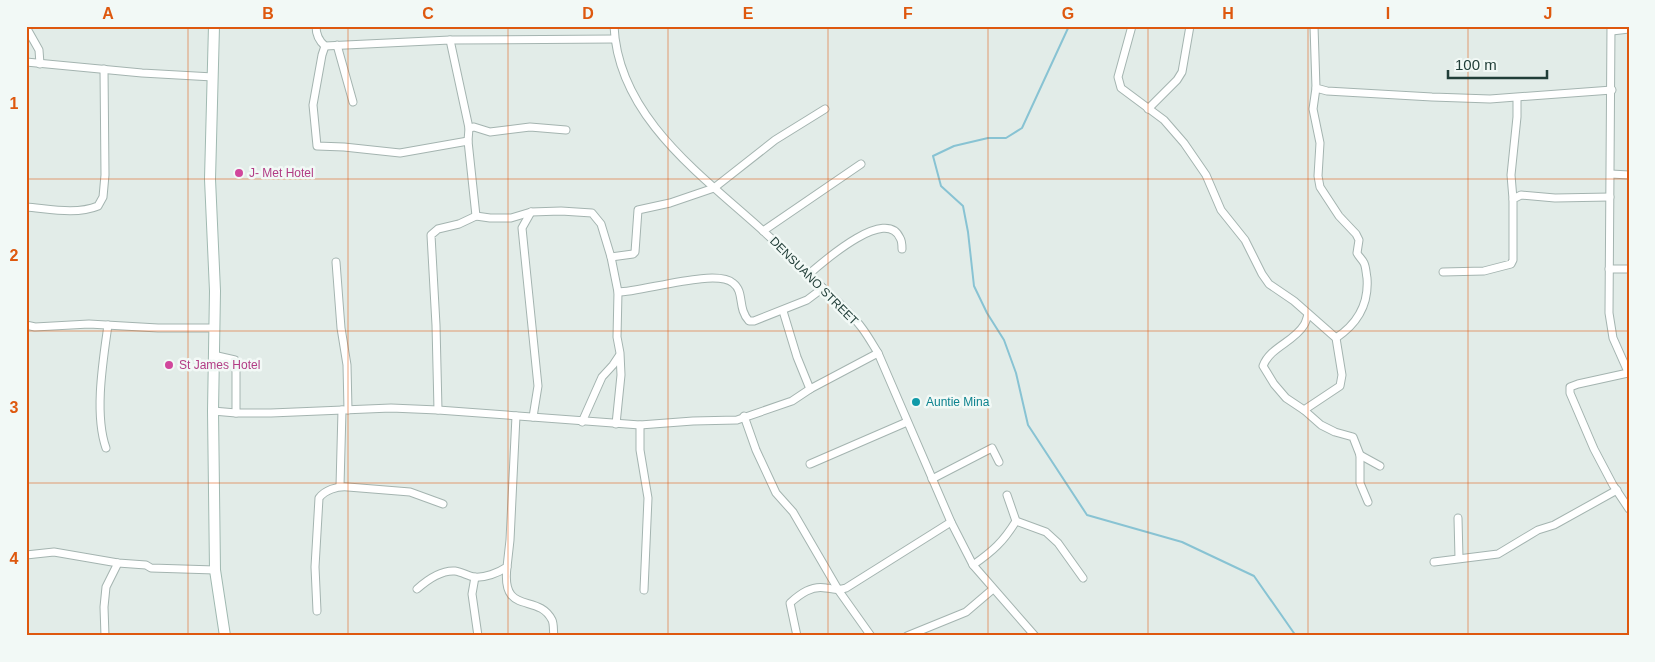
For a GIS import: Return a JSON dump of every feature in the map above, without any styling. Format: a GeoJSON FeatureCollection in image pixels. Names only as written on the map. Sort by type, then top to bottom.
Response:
{"type":"FeatureCollection","features":[{"type":"Feature","properties":{"kind":"street"},"geometry":{"type":"LineString","coordinates":[[214,26],[210,179],[215,328],[213,411],[214,570],[225,636]]}},
{"type":"Feature","properties":{"kind":"street"},"geometry":{"type":"LineString","coordinates":[[316,26],[316,33],[321,43],[325,46],[450,40],[614,39]]}},
{"type":"Feature","properties":{"kind":"street","name":"DENSUANO STREET"},"geometry":{"type":"LineString","coordinates":[[614,26],[614,39],[623,73],[641,110],[669,144],[714,188],[840,303],[862,328],[878,353],[951,522],[973,565],[1035,636]]}},
{"type":"Feature","properties":{"kind":"street"},"geometry":{"type":"LineString","coordinates":[[1132,26],[1118,78],[1121,88],[1164,120],[1184,143],[1206,175],[1221,210],[1244,240],[1269,284],[1294,301],[1336,338],[1342,375],[1340,386],[1304,410]]}},
{"type":"Feature","properties":{"kind":"street"},"geometry":{"type":"LineString","coordinates":[[1148,109],[1177,80],[1182,72],[1190,26]]}},
{"type":"Feature","properties":{"kind":"street"},"geometry":{"type":"LineString","coordinates":[[1314,26],[1316,88],[1313,109],[1320,143],[1318,176],[1320,187],[1339,216],[1356,234],[1359,240],[1357,253],[1364,264],[1367,280],[1365,305],[1362,311],[1346,332],[1336,338]]}},
{"type":"Feature","properties":{"kind":"street"},"geometry":{"type":"LineString","coordinates":[[26,27],[39,50],[40,64]]}},
{"type":"Feature","properties":{"kind":"street"},"geometry":{"type":"LineString","coordinates":[[1629,30],[1612,29],[1609,312],[1614,338],[1628,373],[1570,387],[1570,393],[1594,449],[1616,490],[1629,509]]}},
{"type":"Feature","properties":{"kind":"street"},"geometry":{"type":"LineString","coordinates":[[450,40],[470,128],[468,141],[476,216]]}},
{"type":"Feature","properties":{"kind":"street"},"geometry":{"type":"LineString","coordinates":[[336,45],[353,102]]}},
{"type":"Feature","properties":{"kind":"street"},"geometry":{"type":"LineString","coordinates":[[325,46],[313,105],[317,146],[400,153],[468,141]]}},
{"type":"Feature","properties":{"kind":"street"},"geometry":{"type":"LineString","coordinates":[[26,62],[142,73],[213,77]]}},
{"type":"Feature","properties":{"kind":"street"},"geometry":{"type":"LineString","coordinates":[[26,207],[66,211],[87,210],[98,206],[103,197],[105,175],[104,69]]}},
{"type":"Feature","properties":{"kind":"street"},"geometry":{"type":"LineString","coordinates":[[1316,88],[1342,92],[1432,97],[1517,98],[1612,90]]}},
{"type":"Feature","properties":{"kind":"street"},"geometry":{"type":"LineString","coordinates":[[1443,272],[1484,271],[1511,264],[1513,260],[1511,175],[1517,98]]}},
{"type":"Feature","properties":{"kind":"street"},"geometry":{"type":"LineString","coordinates":[[611,257],[633,254],[638,210],[670,203],[714,188],[775,140],[825,109]]}},
{"type":"Feature","properties":{"kind":"street"},"geometry":{"type":"LineString","coordinates":[[470,128],[490,132],[530,127],[566,130]]}},
{"type":"Feature","properties":{"kind":"street"},"geometry":{"type":"LineString","coordinates":[[763,231],[861,164]]}},
{"type":"Feature","properties":{"kind":"street"},"geometry":{"type":"LineString","coordinates":[[1611,174],[1629,175]]}},
{"type":"Feature","properties":{"kind":"street"},"geometry":{"type":"LineString","coordinates":[[1513,199],[1521,195],[1555,198],[1610,197]]}},
{"type":"Feature","properties":{"kind":"street"},"geometry":{"type":"LineString","coordinates":[[438,410],[431,235],[438,229],[460,224],[476,216],[511,218],[531,212],[571,211],[592,213],[601,224],[611,257],[618,292],[617,337],[620,353],[620,392],[616,424]]}},
{"type":"Feature","properties":{"kind":"street"},"geometry":{"type":"LineString","coordinates":[[531,212],[522,228],[538,386],[533,417]]}},
{"type":"Feature","properties":{"kind":"street"},"geometry":{"type":"LineString","coordinates":[[511,218],[522,228]]}},
{"type":"Feature","properties":{"kind":"street"},"geometry":{"type":"LineString","coordinates":[[809,274],[842,248],[871,230],[883,228],[893,230],[900,237],[902,249]]}},
{"type":"Feature","properties":{"kind":"street"},"geometry":{"type":"LineString","coordinates":[[336,262],[341,328],[347,365],[340,486]]}},
{"type":"Feature","properties":{"kind":"street"},"geometry":{"type":"LineString","coordinates":[[1610,269],[1629,269]]}},
{"type":"Feature","properties":{"kind":"street"},"geometry":{"type":"LineString","coordinates":[[618,292],[631,292],[678,282],[724,278],[733,282],[740,291],[741,308],[744,316],[749,321],[754,321],[807,300],[823,288]]}},
{"type":"Feature","properties":{"kind":"street"},"geometry":{"type":"LineString","coordinates":[[783,311],[810,389]]}},
{"type":"Feature","properties":{"kind":"street"},"geometry":{"type":"LineString","coordinates":[[1308,314],[1303,327],[1265,360],[1263,366],[1274,384],[1286,398],[1321,425],[1335,432],[1353,437],[1360,455],[1360,483],[1368,502]]}},
{"type":"Feature","properties":{"kind":"street"},"geometry":{"type":"LineString","coordinates":[[26,325],[35,327],[108,325],[158,328],[215,328]]}},
{"type":"Feature","properties":{"kind":"street"},"geometry":{"type":"LineString","coordinates":[[106,448],[101,434],[100,413],[108,325]]}},
{"type":"Feature","properties":{"kind":"street"},"geometry":{"type":"LineString","coordinates":[[582,422],[602,377],[613,365],[620,353]]}},
{"type":"Feature","properties":{"kind":"street"},"geometry":{"type":"LineString","coordinates":[[213,411],[236,413],[391,408],[640,425],[737,420],[792,401],[810,389],[878,353]]}},
{"type":"Feature","properties":{"kind":"street"},"geometry":{"type":"LineString","coordinates":[[214,355],[235,360],[236,413]]}},
{"type":"Feature","properties":{"kind":"street"},"geometry":{"type":"LineString","coordinates":[[516,416],[510,540],[505,581],[512,597],[521,603],[531,603],[545,610],[553,622],[554,636]]}},
{"type":"Feature","properties":{"kind":"street"},"geometry":{"type":"LineString","coordinates":[[744,416],[756,450],[776,494],[793,512],[839,591],[871,636]]}},
{"type":"Feature","properties":{"kind":"street"},"geometry":{"type":"LineString","coordinates":[[810,464],[907,422]]}},
{"type":"Feature","properties":{"kind":"street"},"geometry":{"type":"LineString","coordinates":[[640,425],[640,450],[648,498],[644,590]]}},
{"type":"Feature","properties":{"kind":"street"},"geometry":{"type":"LineString","coordinates":[[932,479],[992,448],[999,462]]}},
{"type":"Feature","properties":{"kind":"street"},"geometry":{"type":"LineString","coordinates":[[1360,455],[1380,466]]}},
{"type":"Feature","properties":{"kind":"street"},"geometry":{"type":"LineString","coordinates":[[317,611],[315,567],[319,498],[326,492],[340,486],[410,492],[442,504]]}},
{"type":"Feature","properties":{"kind":"street"},"geometry":{"type":"LineString","coordinates":[[1434,562],[1498,554],[1538,530],[1554,526],[1616,490]]}},
{"type":"Feature","properties":{"kind":"street"},"geometry":{"type":"LineString","coordinates":[[973,565],[995,549],[1006,538],[1016,521],[1007,494]]}},
{"type":"Feature","properties":{"kind":"street"},"geometry":{"type":"LineString","coordinates":[[1458,518],[1459,558]]}},
{"type":"Feature","properties":{"kind":"street"},"geometry":{"type":"LineString","coordinates":[[1016,521],[1046,532],[1058,543],[1084,578]]}},
{"type":"Feature","properties":{"kind":"street"},"geometry":{"type":"LineString","coordinates":[[798,636],[790,603],[812,588],[824,587],[839,591],[846,588],[951,522]]}},
{"type":"Feature","properties":{"kind":"street"},"geometry":{"type":"LineString","coordinates":[[26,555],[54,552],[118,563],[146,565],[151,568],[214,570]]}},
{"type":"Feature","properties":{"kind":"street"},"geometry":{"type":"LineString","coordinates":[[105,636],[106,587],[118,563]]}},
{"type":"Feature","properties":{"kind":"street"},"geometry":{"type":"LineString","coordinates":[[417,589],[433,577],[455,571],[475,577],[498,573],[507,567]]}},
{"type":"Feature","properties":{"kind":"street"},"geometry":{"type":"LineString","coordinates":[[475,577],[472,594],[478,636]]}},
{"type":"Feature","properties":{"kind":"street"},"geometry":{"type":"LineString","coordinates":[[907,636],[966,612],[993,589]]}},
{"type":"Feature","properties":{"kind":"waterway"},"geometry":{"type":"LineString","coordinates":[[1069,26],[1022,128],[1006,138],[988,138],[954,146],[933,156],[941,186],[963,206],[974,286],[987,313],[1004,340],[1016,373],[1028,425],[1087,515],[1182,542],[1254,576],[1296,636]]}},
{"type":"Feature","properties":{"kind":"place","name":"J- Met Hotel"},"geometry":{"type":"Point","coordinates":[239,173]}},
{"type":"Feature","properties":{"kind":"place","name":"St James Hotel"},"geometry":{"type":"Point","coordinates":[169,365]}},
{"type":"Feature","properties":{"kind":"place","name":"Auntie Mina"},"geometry":{"type":"Point","coordinates":[916,402]}}]}
